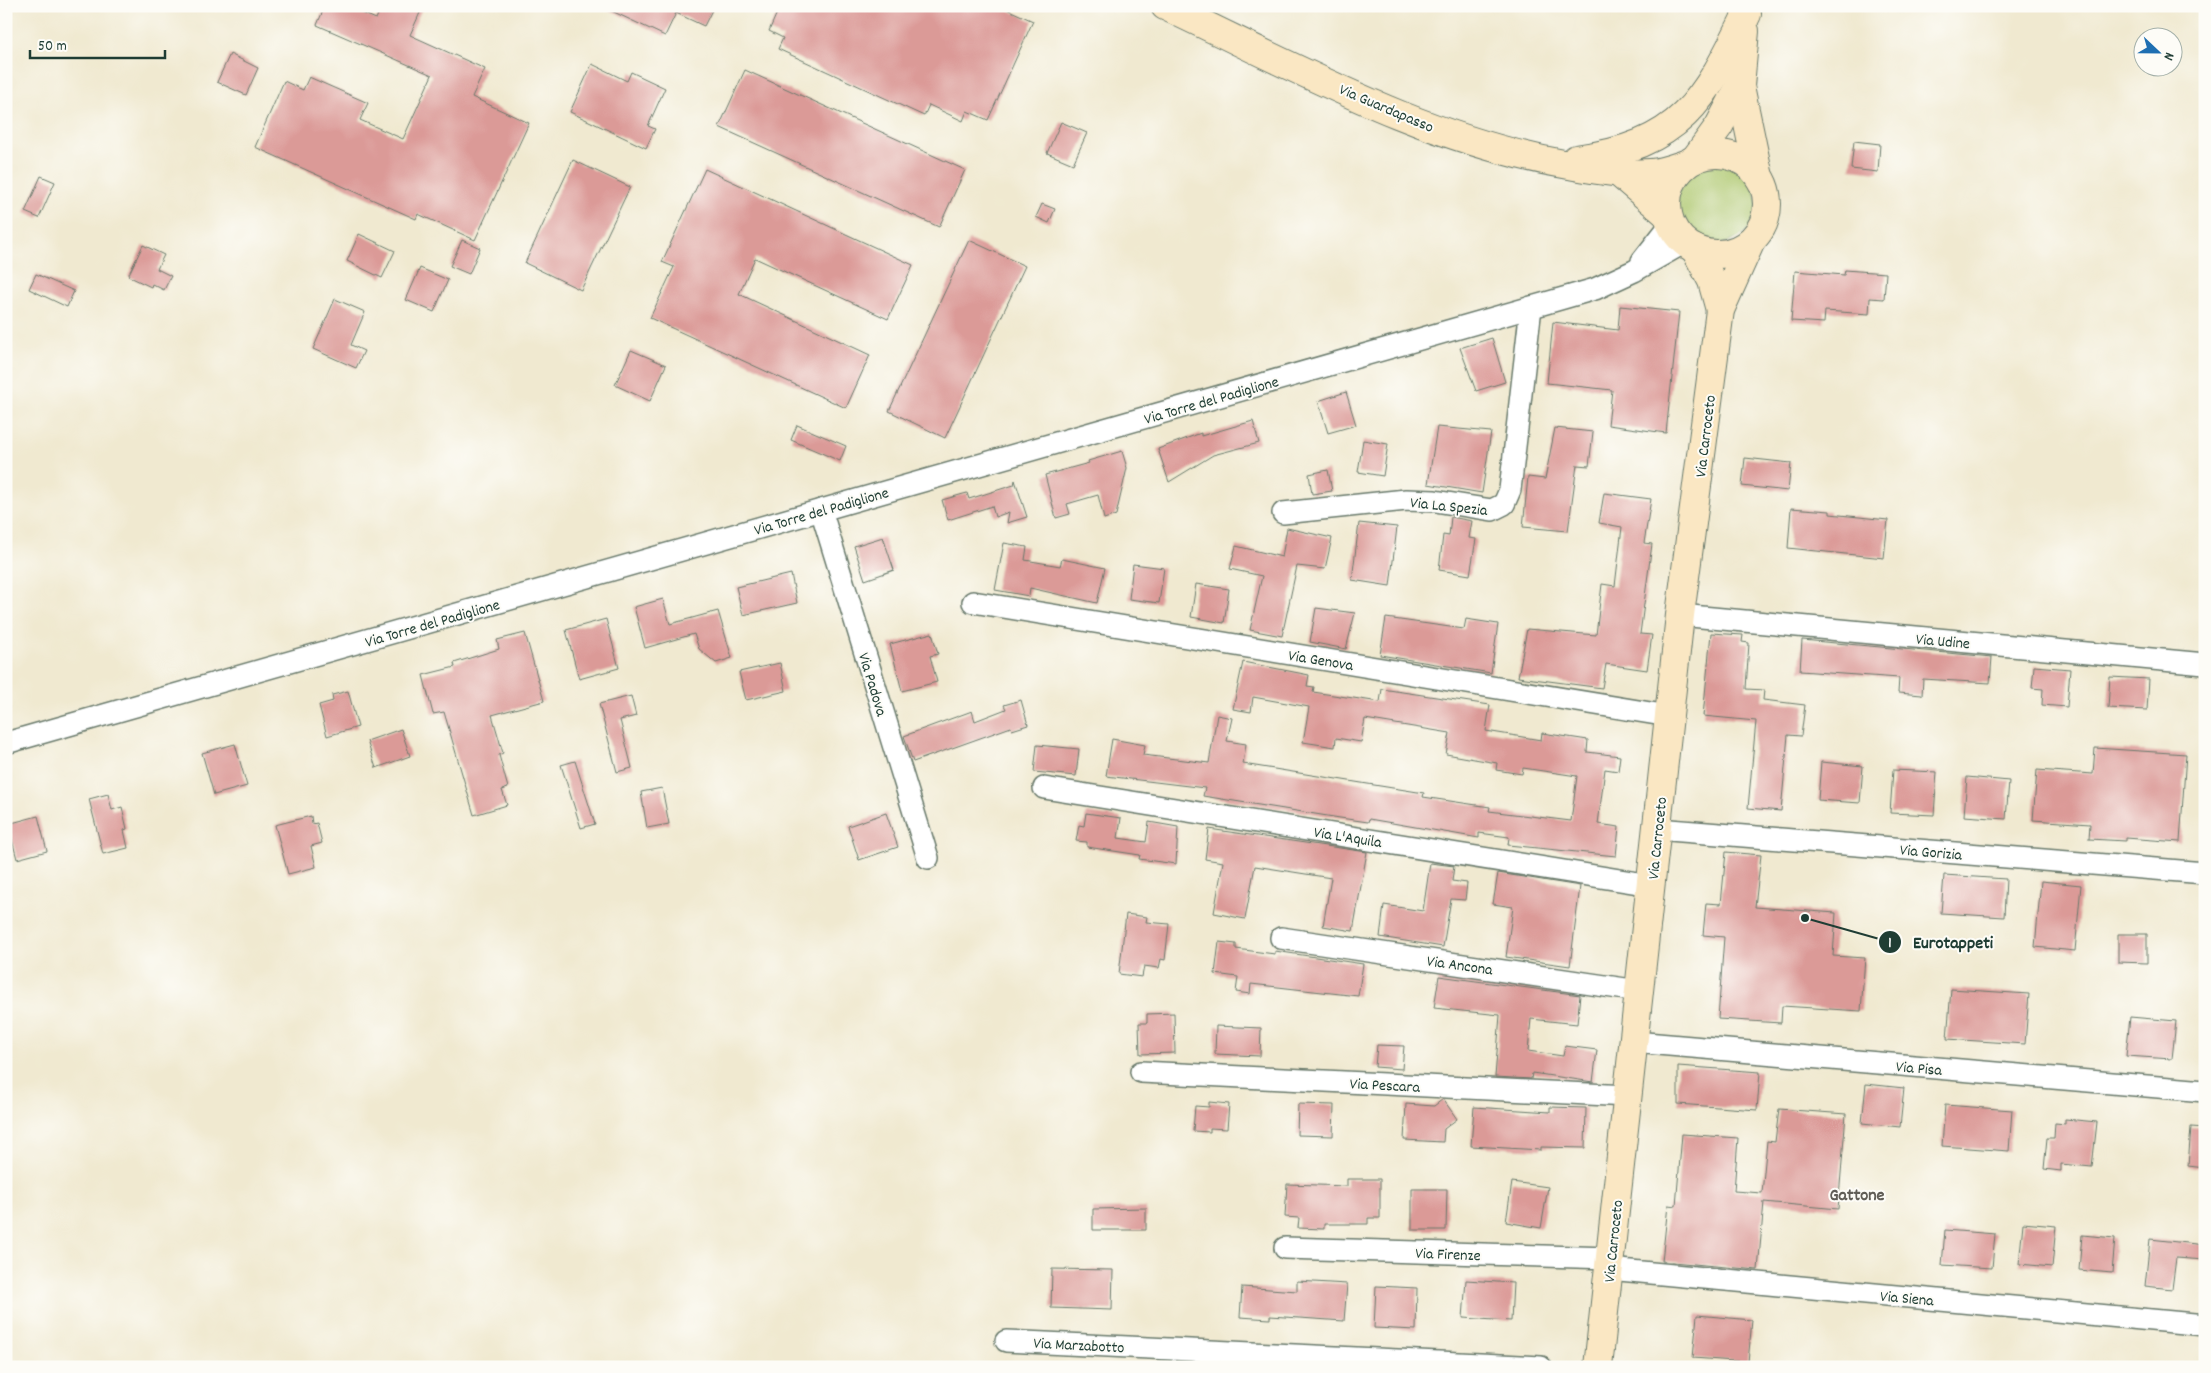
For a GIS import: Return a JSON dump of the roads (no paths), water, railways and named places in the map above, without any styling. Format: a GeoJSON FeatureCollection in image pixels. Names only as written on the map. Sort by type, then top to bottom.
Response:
{"type":"FeatureCollection","features":[{"type":"Feature","properties":{"kind":"street","name":"Via Guardapasso"},"geometry":{"type":"LineString","coordinates":[[1165,6],[1402,116],[1462,139],[1550,162],[1620,174],[1654,173],[1691,161]]}},
{"type":"Feature","properties":{"kind":"street"},"geometry":{"type":"LineString","coordinates":[[1550,162],[1606,155],[1645,141],[1670,127],[1687,114],[1700,99],[1724,61],[1747,10]]}},
{"type":"Feature","properties":{"kind":"street"},"geometry":{"type":"LineString","coordinates":[[1620,174],[1680,232],[1718,254],[1741,248],[1751,241],[1760,230],[1765,217],[1767,203],[1765,190],[1759,177],[1740,86],[1747,10]]}},
{"type":"Feature","properties":{"kind":"street"},"geometry":{"type":"LineString","coordinates":[[1680,232],[1667,200],[1670,186],[1677,174],[1691,161],[1719,126],[1740,86]]}},
{"type":"Feature","properties":{"kind":"street"},"geometry":{"type":"LineString","coordinates":[[1691,161],[1713,154],[1731,156],[1742,160],[1759,177]]}},
{"type":"Feature","properties":{"kind":"street","name":"Via Torre del Padiglione"},"geometry":{"type":"LineString","coordinates":[[6,743],[1595,289],[1634,271],[1680,232]]}},
{"type":"Feature","properties":{"kind":"street","name":"Via Carroceto"},"geometry":{"type":"LineString","coordinates":[[1680,232],[1712,281],[1720,310]]}},
{"type":"Feature","properties":{"kind":"street","name":"Via Carroceto"},"geometry":{"type":"LineString","coordinates":[[1598,1367],[1680,615],[1720,310],[1751,241]]}},
{"type":"Feature","properties":{"kind":"street","name":"Via La Spezia"},"geometry":{"type":"LineString","coordinates":[[1283,513],[1406,500],[1453,504],[1488,510],[1499,508],[1507,499],[1511,484],[1532,307]]}},
{"type":"Feature","properties":{"kind":"street","name":"Via Padova"},"geometry":{"type":"LineString","coordinates":[[821,510],[928,858]]}},
{"type":"Feature","properties":{"kind":"street","name":"Via Genova"},"geometry":{"type":"LineString","coordinates":[[973,602],[1669,716]]}},
{"type":"Feature","properties":{"kind":"street","name":"Via Udine"},"geometry":{"type":"LineString","coordinates":[[1680,615],[2205,664]]}},
{"type":"Feature","properties":{"kind":"street","name":"Via L'Aquila"},"geometry":{"type":"LineString","coordinates":[[1044,788],[1651,885]]}},
{"type":"Feature","properties":{"kind":"street","name":"Via Gorizia"},"geometry":{"type":"LineString","coordinates":[[1657,829],[2205,873]]}},
{"type":"Feature","properties":{"kind":"street","name":"Via Ancona"},"geometry":{"type":"LineString","coordinates":[[1281,938],[1639,991]]}},
{"type":"Feature","properties":{"kind":"street","name":"Via Pisa"},"geometry":{"type":"LineString","coordinates":[[1634,1042],[2205,1091]]}},
{"type":"Feature","properties":{"kind":"street","name":"Via Pescara"},"geometry":{"type":"LineString","coordinates":[[1141,1072],[1628,1096]]}},
{"type":"Feature","properties":{"kind":"street","name":"Via Firenze"},"geometry":{"type":"LineString","coordinates":[[1285,1248],[1610,1264]]}},
{"type":"Feature","properties":{"kind":"street","name":"Via Siena"},"geometry":{"type":"LineString","coordinates":[[1610,1264],[2205,1325]]}},
{"type":"Feature","properties":{"kind":"street","name":"Via Marzabotto"},"geometry":{"type":"LineString","coordinates":[[1006,1341],[1541,1367]]}},
{"type":"Feature","properties":{"kind":"place","name":"Eurotappeti"},"geometry":{"type":"Point","coordinates":[1805,918]}},
{"type":"Feature","properties":{"kind":"district","name":"Gattone"},"geometry":{"type":"Point","coordinates":[1857,1194]}}]}
